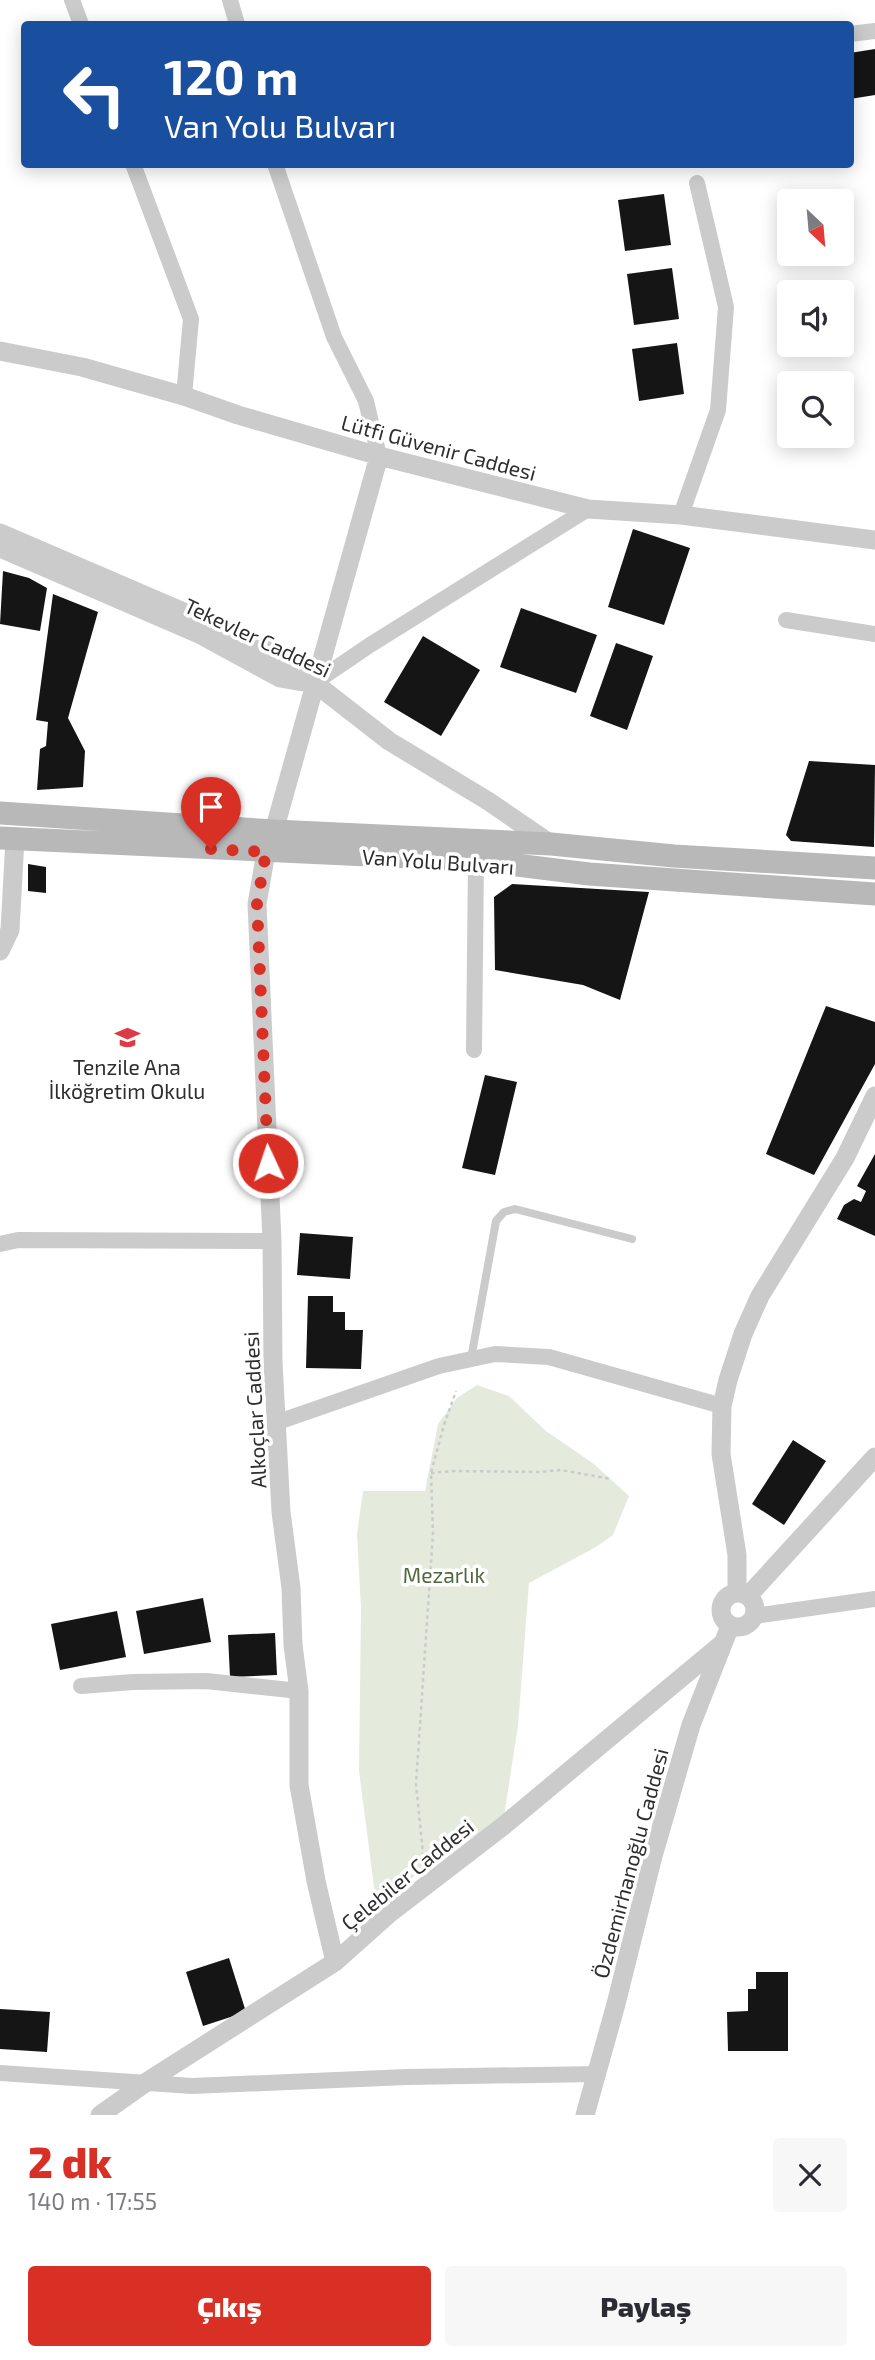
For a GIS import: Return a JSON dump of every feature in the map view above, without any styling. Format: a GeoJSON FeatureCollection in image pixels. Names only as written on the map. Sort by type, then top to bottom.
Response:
{"type":"FeatureCollection","features":[{"type":"Feature","properties":{"kind":"main road"},"geometry":{"type":"LineString","coordinates":[[0,813],[270,841],[551,844],[674,856],[875,868]]}},
{"type":"Feature","properties":{"kind":"main road","name":"Van Yolu Bulvarı"},"geometry":{"type":"LineString","coordinates":[[8,838],[270,841],[477,860],[589,874],[875,894]]}},
{"type":"Feature","properties":{"kind":"street"},"geometry":{"type":"LineString","coordinates":[[72,0],[80,21]]}},
{"type":"Feature","properties":{"kind":"street"},"geometry":{"type":"LineString","coordinates":[[230,0],[236,21]]}},
{"type":"Feature","properties":{"kind":"street"},"geometry":{"type":"LineString","coordinates":[[854,34],[875,31]]}},
{"type":"Feature","properties":{"kind":"street"},"geometry":{"type":"LineString","coordinates":[[134,168],[191,319],[184,396]]}},
{"type":"Feature","properties":{"kind":"street"},"geometry":{"type":"LineString","coordinates":[[276,168],[334,337],[366,401],[379,456]]}},
{"type":"Feature","properties":{"kind":"street"},"geometry":{"type":"LineString","coordinates":[[681,516],[718,410],[726,307],[697,183]]}},
{"type":"Feature","properties":{"kind":"street","name":"Lütfi Güvenir Caddesi"},"geometry":{"type":"LineString","coordinates":[[0,351],[82,367],[379,456],[588,509],[681,516],[875,540]]}},
{"type":"Feature","properties":{"kind":"street","name":"Alkoçlar Caddesi"},"geometry":{"type":"LineString","coordinates":[[335,1962],[316,1881],[299,1785],[299,1691],[293,1645],[290,1577],[281,1512],[273,1362],[272,1241],[257,904],[270,841],[379,456]]}},
{"type":"Feature","properties":{"kind":"street"},"geometry":{"type":"LineString","coordinates":[[0,533],[230,632],[281,657],[314,683],[588,509]]}},
{"type":"Feature","properties":{"kind":"street","name":"Tekevler Caddesi"},"geometry":{"type":"LineString","coordinates":[[0,548],[199,634],[280,678],[314,683],[389,741],[488,801],[551,844]]}},
{"type":"Feature","properties":{"kind":"street"},"geometry":{"type":"LineString","coordinates":[[786,620],[875,634]]}},
{"type":"Feature","properties":{"kind":"street"},"geometry":{"type":"LineString","coordinates":[[0,951],[10,930],[8,838]]}},
{"type":"Feature","properties":{"kind":"street"},"geometry":{"type":"LineString","coordinates":[[474,1050],[477,860]]}},
{"type":"Feature","properties":{"kind":"street"},"geometry":{"type":"LineString","coordinates":[[875,1096],[845,1158],[760,1296],[743,1334],[722,1406],[721,1454],[743,1594],[754,1605],[751,1621],[727,1634],[720,1606],[727,1597],[743,1594],[875,1457]]}},
{"type":"Feature","properties":{"kind":"street"},"geometry":{"type":"LineString","coordinates":[[0,1244],[18,1240],[272,1241]]}},
{"type":"Feature","properties":{"kind":"street"},"geometry":{"type":"LineString","coordinates":[[278,1422],[439,1366],[495,1354],[549,1357],[722,1406]]}},
{"type":"Feature","properties":{"kind":"street"},"geometry":{"type":"LineString","coordinates":[[754,1616],[875,1598]]}},
{"type":"Feature","properties":{"kind":"street","name":"Çelebiler Caddesi"},"geometry":{"type":"LineString","coordinates":[[100,2115],[148,2081],[335,1962],[390,1913],[502,1827],[727,1634]]}},
{"type":"Feature","properties":{"kind":"street","name":"Özdemirhanoğlu Caddesi"},"geometry":{"type":"LineString","coordinates":[[584,2115],[679,1764],[691,1725],[727,1634]]}},
{"type":"Feature","properties":{"kind":"street"},"geometry":{"type":"LineString","coordinates":[[81,1686],[206,1681],[299,1691]]}},
{"type":"Feature","properties":{"kind":"street"},"geometry":{"type":"LineString","coordinates":[[0,2073],[192,2086],[407,2077],[597,2074]]}},
{"type":"Feature","properties":{"kind":"lane"},"geometry":{"type":"LineString","coordinates":[[471,1359],[496,1221],[504,1212],[515,1209],[632,1240]]}},
{"type":"Feature","properties":{"kind":"path"},"geometry":{"type":"LineString","coordinates":[[426,1886],[416,1784],[433,1533],[431,1473],[456,1391]]}},
{"type":"Feature","properties":{"kind":"path"},"geometry":{"type":"LineString","coordinates":[[431,1473],[561,1470],[611,1479]]}},
{"type":"Feature","properties":{"kind":"green space","name":"Mezarlık"},"geometry":{"type":"Polygon","coordinates":[[[477,1385],[509,1396],[546,1431],[594,1464],[629,1496],[613,1535],[529,1583],[518,1726],[504,1816],[376,1902],[359,1771],[361,1608],[357,1534],[363,1491],[425,1491],[438,1424],[457,1398],[477,1385]]]}},
{"type":"Feature","properties":{"kind":"building"},"geometry":{"type":"Polygon","coordinates":[[[875,49],[875,95],[854,98],[854,52],[875,49]]]}},
{"type":"Feature","properties":{"kind":"building"},"geometry":{"type":"Polygon","coordinates":[[[664,194],[671,245],[625,251],[618,200],[664,194]]]}},
{"type":"Feature","properties":{"kind":"building"},"geometry":{"type":"Polygon","coordinates":[[[672,268],[679,319],[634,325],[627,274],[672,268]]]}},
{"type":"Feature","properties":{"kind":"building"},"geometry":{"type":"Polygon","coordinates":[[[677,343],[684,394],[639,401],[632,349],[677,343]]]}},
{"type":"Feature","properties":{"kind":"building"},"geometry":{"type":"Polygon","coordinates":[[[633,529],[690,548],[664,625],[608,607],[633,529]]]}},
{"type":"Feature","properties":{"kind":"building"},"geometry":{"type":"Polygon","coordinates":[[[3,571],[29,578],[47,588],[40,631],[0,624],[3,571]]]}},
{"type":"Feature","properties":{"kind":"building"},"geometry":{"type":"Polygon","coordinates":[[[53,594],[98,612],[68,718],[85,751],[83,787],[37,790],[40,749],[46,746],[48,722],[36,720],[53,594]]]}},
{"type":"Feature","properties":{"kind":"building"},"geometry":{"type":"Polygon","coordinates":[[[521,608],[597,635],[576,693],[500,667],[521,608]]]}},
{"type":"Feature","properties":{"kind":"building"},"geometry":{"type":"Polygon","coordinates":[[[423,636],[480,670],[441,736],[384,702],[423,636]]]}},
{"type":"Feature","properties":{"kind":"building"},"geometry":{"type":"Polygon","coordinates":[[[616,643],[653,656],[627,730],[590,716],[616,643]]]}},
{"type":"Feature","properties":{"kind":"building"},"geometry":{"type":"Polygon","coordinates":[[[809,761],[875,765],[874,847],[791,841],[786,835],[809,761]]]}},
{"type":"Feature","properties":{"kind":"building"},"geometry":{"type":"Polygon","coordinates":[[[28,864],[46,867],[46,893],[28,891],[28,864]]]}},
{"type":"Feature","properties":{"kind":"building"},"geometry":{"type":"Polygon","coordinates":[[[512,884],[649,892],[620,1000],[583,985],[495,970],[494,897],[512,884]]]}},
{"type":"Feature","properties":{"kind":"building"},"geometry":{"type":"Polygon","coordinates":[[[826,1006],[875,1022],[875,1064],[814,1175],[766,1154],[826,1006]]]}},
{"type":"Feature","properties":{"kind":"building"},"geometry":{"type":"Polygon","coordinates":[[[485,1075],[517,1082],[495,1175],[462,1168],[485,1075]]]}},
{"type":"Feature","properties":{"kind":"building"},"geometry":{"type":"Polygon","coordinates":[[[875,1154],[875,1236],[837,1219],[844,1205],[854,1199],[861,1202],[866,1191],[857,1186],[875,1154]]]}},
{"type":"Feature","properties":{"kind":"building"},"geometry":{"type":"Polygon","coordinates":[[[300,1233],[353,1237],[350,1279],[297,1275],[300,1233]]]}},
{"type":"Feature","properties":{"kind":"building"},"geometry":{"type":"Polygon","coordinates":[[[308,1296],[333,1296],[333,1312],[345,1312],[345,1330],[363,1330],[361,1369],[306,1368],[308,1296]]]}},
{"type":"Feature","properties":{"kind":"building"},"geometry":{"type":"Polygon","coordinates":[[[793,1440],[826,1461],[784,1525],[752,1504],[793,1440]]]}},
{"type":"Feature","properties":{"kind":"building"},"geometry":{"type":"Polygon","coordinates":[[[203,1598],[211,1642],[144,1654],[136,1611],[203,1598]]]}},
{"type":"Feature","properties":{"kind":"building"},"geometry":{"type":"Polygon","coordinates":[[[117,1611],[126,1657],[60,1670],[51,1624],[117,1611]]]}},
{"type":"Feature","properties":{"kind":"building"},"geometry":{"type":"Polygon","coordinates":[[[275,1633],[277,1675],[230,1677],[228,1635],[275,1633]]]}},
{"type":"Feature","properties":{"kind":"building"},"geometry":{"type":"Polygon","coordinates":[[[229,1958],[246,2012],[203,2026],[186,1972],[229,1958]]]}},
{"type":"Feature","properties":{"kind":"building"},"geometry":{"type":"Polygon","coordinates":[[[756,1972],[788,1972],[788,2051],[728,2051],[727,2012],[748,2011],[748,1989],[756,1989],[756,1972]]]}},
{"type":"Feature","properties":{"kind":"building"},"geometry":{"type":"Polygon","coordinates":[[[0,2009],[50,2012],[47,2052],[0,2049],[0,2009]]]}},
{"type":"Feature","properties":{"kind":"place","name":"Tenzile Ana İlköğretim Okulu"},"geometry":{"type":"Point","coordinates":[127,1037]}},
{"type":"Feature","properties":{"kind":"route"},"geometry":{"type":"LineString","coordinates":[[211,849],[266,852],[257,904],[268,1163]]}}]}
